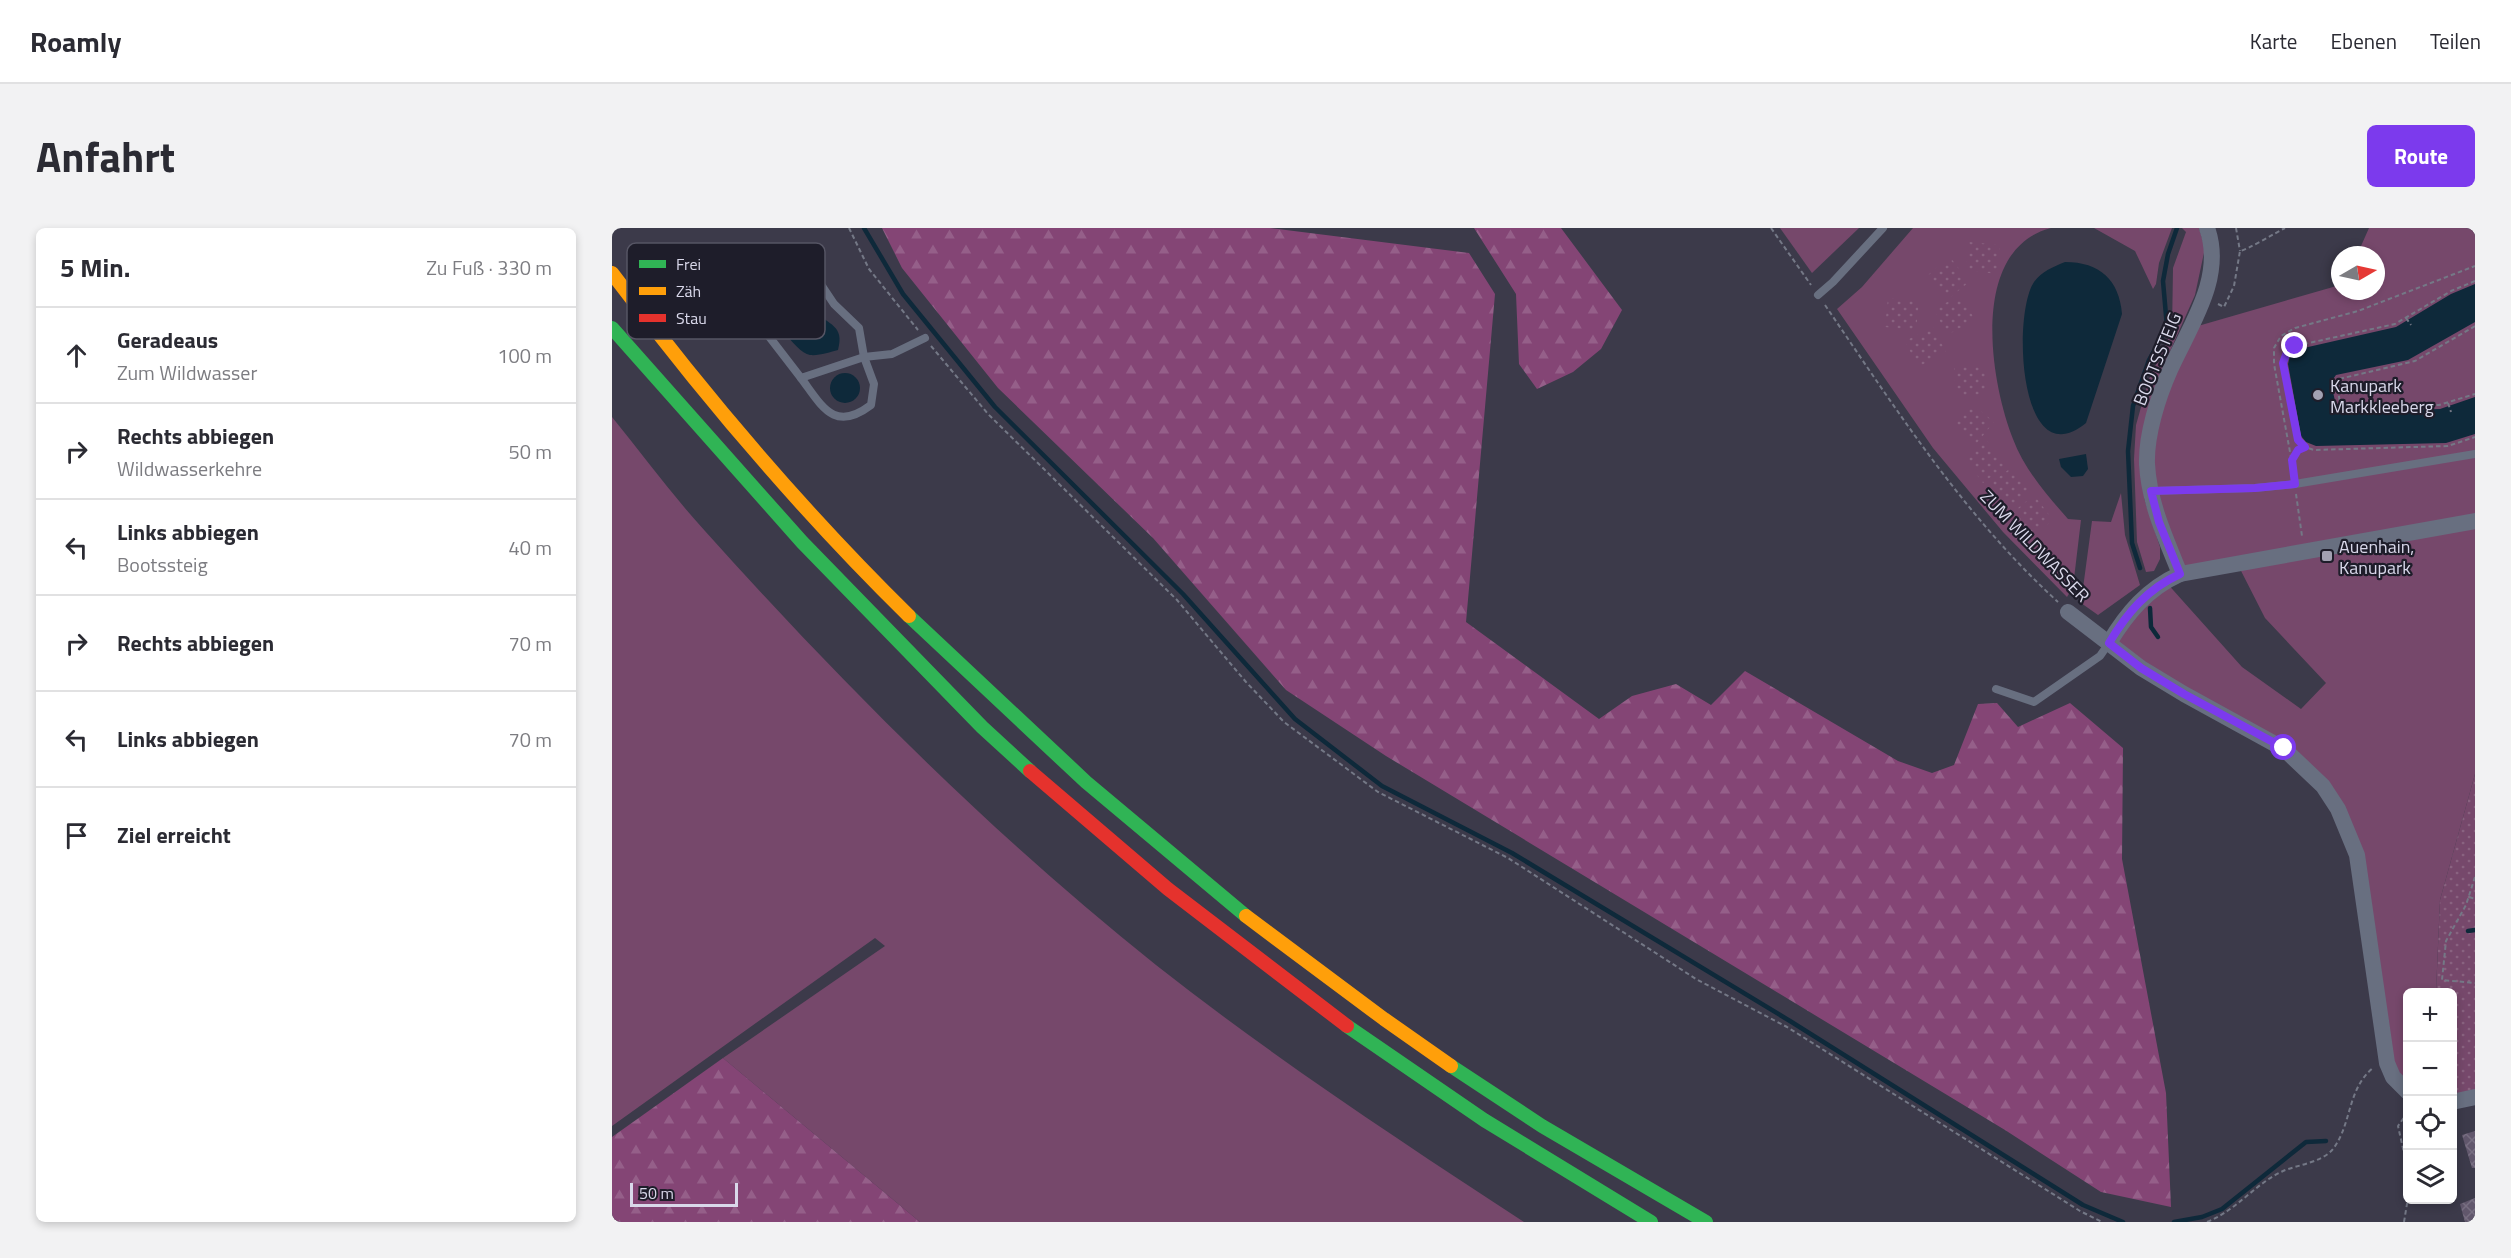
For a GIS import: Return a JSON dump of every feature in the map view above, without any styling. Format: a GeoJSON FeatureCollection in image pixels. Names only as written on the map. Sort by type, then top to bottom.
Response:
{"type":"FeatureCollection","features":[{"type":"Feature","properties":{"kind":"highway"},"geometry":{"type":"LineString","coordinates":[[612,273],[627,294]]}},
{"type":"Feature","properties":{"kind":"highway"},"geometry":{"type":"LineString","coordinates":[[612,328],[801,544],[1018,761],[1172,892],[1360,1036],[1576,1179],[1651,1222]]}},
{"type":"Feature","properties":{"kind":"highway"},"geometry":{"type":"LineString","coordinates":[[662,339],[757,454],[868,575],[999,704],[1144,832],[1306,962],[1457,1069],[1583,1150],[1706,1222]]}},
{"type":"Feature","properties":{"kind":"street","name":"BOOTSSTEIG"},"geometry":{"type":"LineString","coordinates":[[2180,574],[2159,522],[2147,462],[2154,418],[2169,372],[2204,297],[2213,258],[2207,228]]}},
{"type":"Feature","properties":{"kind":"street"},"geometry":{"type":"LineString","coordinates":[[2109,643],[2136,604],[2165,581],[2180,574],[2475,521]]}},
{"type":"Feature","properties":{"kind":"street","name":"ZUM WILDWASSER"},"geometry":{"type":"LineString","coordinates":[[2068,612],[2141,668],[2284,748],[2323,786],[2343,819],[2356,855],[2387,1063],[2392,1077],[2403,1087]]}},
{"type":"Feature","properties":{"kind":"street"},"geometry":{"type":"LineString","coordinates":[[2457,1101],[2475,1097]]}},
{"type":"Feature","properties":{"kind":"lane"},"geometry":{"type":"LineString","coordinates":[[1818,295],[1883,228]]}},
{"type":"Feature","properties":{"kind":"lane"},"geometry":{"type":"LineString","coordinates":[[771,339],[823,406],[837,417],[856,416],[871,405],[874,384],[864,357],[859,328],[834,304],[825,290]]}},
{"type":"Feature","properties":{"kind":"lane"},"geometry":{"type":"LineString","coordinates":[[801,378],[864,357],[892,354],[925,338]]}},
{"type":"Feature","properties":{"kind":"lane"},"geometry":{"type":"LineString","coordinates":[[2151,491],[2296,487],[2475,454]]}},
{"type":"Feature","properties":{"kind":"lane"},"geometry":{"type":"LineString","coordinates":[[1996,688],[2034,702],[2100,656],[2109,643]]}},
{"type":"Feature","properties":{"kind":"path"},"geometry":{"type":"LineString","coordinates":[[849,228],[869,269],[988,414],[1177,600],[1246,682],[1284,722],[1378,792],[1508,858],[1696,979],[1787,1027],[2080,1211],[2102,1222]]}},
{"type":"Feature","properties":{"kind":"path","name":"ZUM WILDWASSER"},"geometry":{"type":"LineString","coordinates":[[1771,228],[1961,499],[1996,541],[2068,612]]}},
{"type":"Feature","properties":{"kind":"path"},"geometry":{"type":"LineString","coordinates":[[2204,297],[2224,307],[2234,286],[2240,251],[2236,228]]}},
{"type":"Feature","properties":{"kind":"path"},"geometry":{"type":"LineString","coordinates":[[2240,251],[2247,250],[2256,242],[2285,228]]}},
{"type":"Feature","properties":{"kind":"path"},"geometry":{"type":"LineString","coordinates":[[2302,536],[2292,460],[2274,364],[2274,348],[2281,336],[2295,328],[2358,311],[2475,266]]}},
{"type":"Feature","properties":{"kind":"path"},"geometry":{"type":"LineString","coordinates":[[2475,281],[2451,291],[2395,324],[2295,346],[2287,352],[2283,363],[2298,440],[2305,447],[2314,450],[2448,446],[2475,437]]}},
{"type":"Feature","properties":{"kind":"path"},"geometry":{"type":"LineString","coordinates":[[2406,317],[2411,326]]}},
{"type":"Feature","properties":{"kind":"path"},"geometry":{"type":"LineString","coordinates":[[2475,326],[2415,361],[2339,379],[2337,384],[2340,403],[2349,408],[2439,405],[2475,394]]}},
{"type":"Feature","properties":{"kind":"path"},"geometry":{"type":"LineString","coordinates":[[2448,403],[2451,412]]}},
{"type":"Feature","properties":{"kind":"path"},"geometry":{"type":"LineString","coordinates":[[2292,460],[2298,450],[2305,447]]}},
{"type":"Feature","properties":{"kind":"path"},"geometry":{"type":"LineString","coordinates":[[2475,877],[2469,897],[2446,941],[2442,980],[2475,983]]}},
{"type":"Feature","properties":{"kind":"path"},"geometry":{"type":"LineString","coordinates":[[2469,897],[2475,899]]}},
{"type":"Feature","properties":{"kind":"path"},"geometry":{"type":"LineString","coordinates":[[2207,1222],[2226,1214],[2281,1172],[2332,1151],[2342,1133],[2362,1077],[2373,1068],[2387,1063]]}},
{"type":"Feature","properties":{"kind":"path"},"geometry":{"type":"LineString","coordinates":[[2403,1119],[2398,1126],[2403,1148]]}},
{"type":"Feature","properties":{"kind":"path"},"geometry":{"type":"LineString","coordinates":[[2404,1222],[2407,1204]]}},
{"type":"Feature","properties":{"kind":"shaded area"},"geometry":{"type":"Polygon","coordinates":[[[1780,228],[1859,228],[1812,273],[1780,228]]]}},
{"type":"Feature","properties":{"kind":"shaded area"},"geometry":{"type":"Polygon","coordinates":[[[1913,228],[2051,228],[2025,241],[2007,262],[1997,289],[1993,320],[1993,352],[2005,414],[2023,461],[2068,519],[2081,520],[2073,587],[2067,597],[2003,532],[1933,448],[1837,309],[1862,287],[1913,228]]]}},
{"type":"Feature","properties":{"kind":"shaded area"},"geometry":{"type":"Polygon","coordinates":[[[2094,228],[2172,228],[2159,263],[2153,289],[2135,251],[2094,228]]]}},
{"type":"Feature","properties":{"kind":"shaded area"},"geometry":{"type":"Polygon","coordinates":[[[2182,228],[2199,228],[2205,248],[2195,295],[2159,376],[2144,498],[2160,547],[2160,559],[2154,571],[2146,572],[2137,542],[2134,459],[2136,425],[2149,379],[2172,331],[2173,268],[2186,232],[2182,228]]]}},
{"type":"Feature","properties":{"kind":"shaded area"},"geometry":{"type":"Polygon","coordinates":[[[2369,228],[2475,228],[2475,774],[2440,900],[2436,988],[2403,988],[2403,1088],[2393,1077],[2357,855],[2305,766],[2109,643],[2165,581],[2242,667],[2301,709],[2326,683],[2265,618],[2237,563],[2180,574],[2151,491],[2154,418],[2191,328],[2331,288],[2331,300],[2385,300],[2385,246],[2361,246],[2369,228]]]}},
{"type":"Feature","properties":{"kind":"shaded area"},"geometry":{"type":"Polygon","coordinates":[[[1969,242],[2000,245],[1997,274],[1966,270],[1969,242]]]}},
{"type":"Feature","properties":{"kind":"shaded area"},"geometry":{"type":"Polygon","coordinates":[[[1950,257],[1969,282],[1947,300],[1928,275],[1950,257]]]}},
{"type":"Feature","properties":{"kind":"shaded area"},"geometry":{"type":"Polygon","coordinates":[[[1961,295],[1975,320],[1947,335],[1934,309],[1961,295]]]}},
{"type":"Feature","properties":{"kind":"shaded area"},"geometry":{"type":"Polygon","coordinates":[[[1888,298],[1919,301],[1916,330],[1885,327],[1888,298]]]}},
{"type":"Feature","properties":{"kind":"shaded area"},"geometry":{"type":"Polygon","coordinates":[[[1933,327],[1946,352],[1918,367],[1905,341],[1933,327]]]}},
{"type":"Feature","properties":{"kind":"shaded area"},"geometry":{"type":"Polygon","coordinates":[[[1986,365],[1987,394],[1956,396],[1954,367],[1986,365]]]}},
{"type":"Feature","properties":{"kind":"shaded area"},"geometry":{"type":"Polygon","coordinates":[[[1970,402],[1994,422],[1976,444],[1952,424],[1970,402]]]}},
{"type":"Feature","properties":{"kind":"shaded area"},"geometry":{"type":"Polygon","coordinates":[[[612,417],[693,517],[811,646],[922,757],[1036,864],[1156,965],[1246,1033],[1291,1066],[1524,1222],[920,1222],[723,1058],[885,946],[875,938],[612,1126],[612,417]]]}},
{"type":"Feature","properties":{"kind":"shaded area"},"geometry":{"type":"Polygon","coordinates":[[[1987,441],[2006,465],[1983,483],[1964,458],[1987,441]]]}},
{"type":"Feature","properties":{"kind":"shaded area"},"geometry":{"type":"Polygon","coordinates":[[[2012,467],[2032,491],[2009,509],[1990,484],[2012,467]]]}},
{"type":"Feature","properties":{"kind":"shaded area"},"geometry":{"type":"Polygon","coordinates":[[[2121,493],[2125,535],[2140,585],[2098,615],[2081,603],[2092,521],[2111,522],[2121,493]]]}},
{"type":"Feature","properties":{"kind":"shaded area"},"geometry":{"type":"Polygon","coordinates":[[[2034,495],[2053,520],[2031,538],[2012,513],[2034,495]]]}},
{"type":"Feature","properties":{"kind":"shaded area"},"geometry":{"type":"Polygon","coordinates":[[[2475,774],[2475,1097],[2457,1101],[2457,988],[2436,988],[2440,900],[2475,774]]]}},
{"type":"Feature","properties":{"kind":"green space"},"geometry":{"type":"Polygon","coordinates":[[[882,228],[1270,228],[1469,253],[1495,294],[1466,622],[1599,719],[1632,696],[1676,684],[1711,705],[1745,671],[1898,761],[1932,773],[1954,765],[1978,704],[1997,703],[2018,727],[2070,703],[2123,748],[2122,859],[2166,1093],[2171,1207],[2101,1192],[2005,1130],[1386,756],[1286,690],[1153,538],[998,388],[902,268],[882,228]]]}},
{"type":"Feature","properties":{"kind":"green space"},"geometry":{"type":"Polygon","coordinates":[[[1474,228],[1561,228],[1622,310],[1601,349],[1573,372],[1537,389],[1519,364],[1516,294],[1474,228]]]}},
{"type":"Feature","properties":{"kind":"green space"},"geometry":{"type":"Polygon","coordinates":[[[723,1058],[920,1222],[612,1222],[612,1137],[723,1058]]]}},
{"type":"Feature","properties":{"kind":"water"},"geometry":{"type":"Polygon","coordinates":[[[2065,262],[2088,265],[2106,275],[2117,292],[2122,314],[2086,423],[2064,434],[2047,429],[2034,411],[2027,386],[2023,356],[2023,326],[2027,300],[2034,282],[2044,272],[2065,262]]]}},
{"type":"Feature","properties":{"kind":"water"},"geometry":{"type":"Polygon","coordinates":[[[2475,284],[2475,322],[2408,360],[2336,375],[2331,382],[2336,406],[2343,412],[2440,409],[2475,397],[2475,434],[2446,443],[2316,446],[2306,442],[2301,436],[2288,364],[2295,350],[2396,327],[2451,294],[2475,284]]]}},
{"type":"Feature","properties":{"kind":"water"},"geometry":{"type":"Polygon","coordinates":[[[825,320],[834,326],[839,335],[838,350],[810,355],[797,347],[790,339],[825,339],[825,320]]]}},
{"type":"Feature","properties":{"kind":"water"},"geometry":{"type":"Polygon","coordinates":[[[845,373],[856,377],[860,388],[856,399],[845,403],[834,399],[830,388],[834,377],[845,373]]]}},
{"type":"Feature","properties":{"kind":"water"},"geometry":{"type":"Polygon","coordinates":[[[2086,454],[2088,469],[2083,476],[2071,477],[2061,467],[2059,459],[2086,454]]]}},
{"type":"Feature","properties":{"kind":"building"},"geometry":{"type":"Polygon","coordinates":[[[2475,1131],[2475,1168],[2472,1168],[2462,1135],[2475,1131]]]}},
{"type":"Feature","properties":{"kind":"building"},"geometry":{"type":"Polygon","coordinates":[[[2475,1198],[2475,1222],[2465,1222],[2460,1204],[2475,1198]]]}},
{"type":"Feature","properties":{"kind":"waterway"},"geometry":{"type":"LineString","coordinates":[[864,228],[903,294],[995,407],[1183,594],[1295,719],[1382,786],[1512,853],[1790,1021],[2083,1205],[2123,1222]]}},
{"type":"Feature","properties":{"kind":"waterway"},"geometry":{"type":"LineString","coordinates":[[2140,568],[2132,543],[2128,451],[2133,406],[2149,360],[2167,327],[2163,281],[2168,254],[2177,228]]}},
{"type":"Feature","properties":{"kind":"waterway"},"geometry":{"type":"LineString","coordinates":[[2150,608],[2151,627],[2158,637]]}},
{"type":"Feature","properties":{"kind":"waterway"},"geometry":{"type":"LineString","coordinates":[[2468,931],[2475,930]]}},
{"type":"Feature","properties":{"kind":"waterway"},"geometry":{"type":"LineString","coordinates":[[2174,1222],[2202,1217],[2222,1209],[2306,1142],[2326,1141]]}},
{"type":"Feature","properties":{"kind":"traffic: fast"},"geometry":{"type":"LineString","coordinates":[[612,328],[802,542],[982,727],[1030,771]]}},
{"type":"Feature","properties":{"kind":"traffic: fast"},"geometry":{"type":"LineString","coordinates":[[909,616],[1086,782],[1246,916]]}},
{"type":"Feature","properties":{"kind":"traffic: fast"},"geometry":{"type":"LineString","coordinates":[[1347,1026],[1484,1120],[1651,1222]]}},
{"type":"Feature","properties":{"kind":"traffic: fast"},"geometry":{"type":"LineString","coordinates":[[1451,1066],[1542,1126],[1706,1222]]}},
{"type":"Feature","properties":{"kind":"traffic: slow"},"geometry":{"type":"LineString","coordinates":[[612,273],[627,292]]}},
{"type":"Feature","properties":{"kind":"traffic: slow"},"geometry":{"type":"LineString","coordinates":[[663,339],[717,407],[792,493],[909,616]]}},
{"type":"Feature","properties":{"kind":"traffic: slow"},"geometry":{"type":"LineString","coordinates":[[1246,916],[1451,1066]]}},
{"type":"Feature","properties":{"kind":"traffic: jam"},"geometry":{"type":"LineString","coordinates":[[1030,771],[1168,889],[1347,1026]]}},
{"type":"Feature","properties":{"kind":"place","name":"Kanupark Markkleeberg"},"geometry":{"type":"Point","coordinates":[2318,395]}},
{"type":"Feature","properties":{"kind":"place","name":"Auenhain, Kanupark"},"geometry":{"type":"Point","coordinates":[2327,556]}},
{"type":"Feature","properties":{"kind":"route"},"geometry":{"type":"LineString","coordinates":[[2284,748],[2184,694],[2141,668],[2109,643],[2136,604],[2165,581],[2180,574],[2159,522],[2151,491],[2255,488],[2295,484],[2292,460],[2298,450],[2305,447],[2298,440],[2283,363],[2287,352],[2295,346]]}}]}
